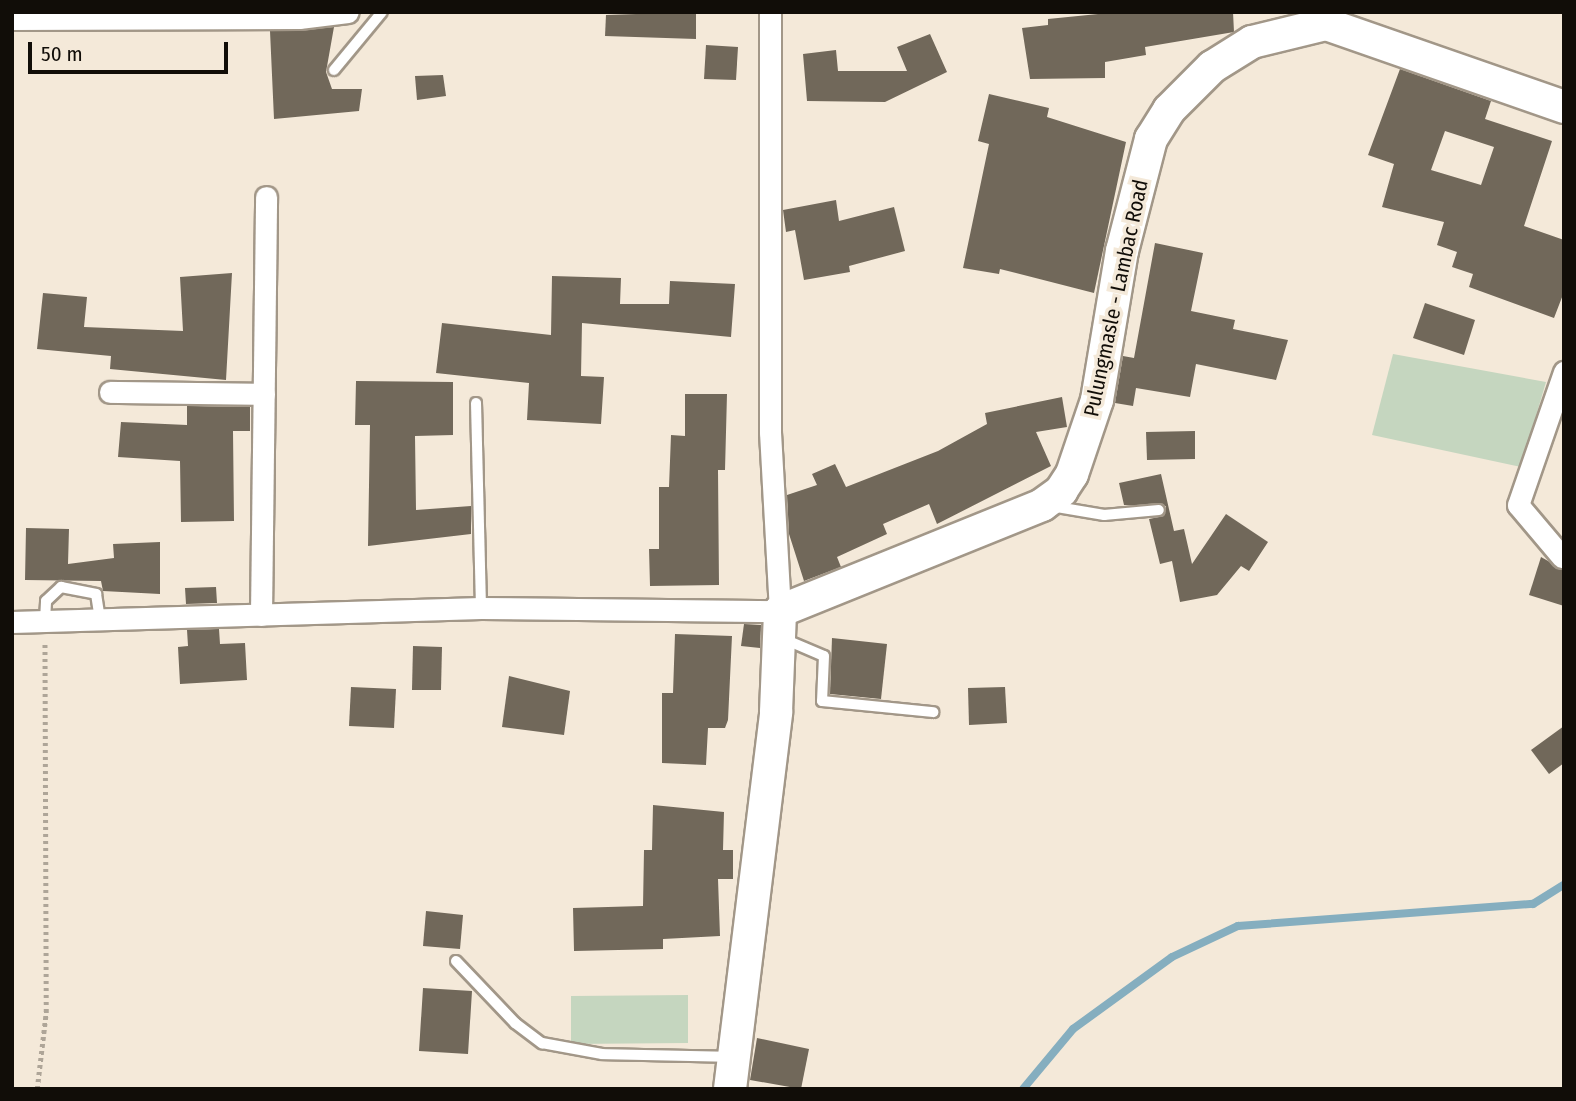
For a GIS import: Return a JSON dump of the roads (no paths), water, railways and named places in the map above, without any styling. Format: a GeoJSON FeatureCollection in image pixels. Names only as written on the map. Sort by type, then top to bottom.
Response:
{"type":"FeatureCollection","features":[{"type":"Feature","properties":{"kind":"street"},"geometry":{"type":"LineString","coordinates":[[12,19],[348,12]]}},
{"type":"Feature","properties":{"kind":"street"},"geometry":{"type":"LineString","coordinates":[[730,1089],[781,624],[770,432],[770,12]]}},
{"type":"Feature","properties":{"kind":"street","name":"Pulungmasle - Lambac Road"},"geometry":{"type":"LineString","coordinates":[[781,624],[1042,505],[1072,474],[1097,400],[1122,251],[1151,139],[1169,110],[1212,67],[1252,42],[1326,24],[1564,107]]}},
{"type":"Feature","properties":{"kind":"street"},"geometry":{"type":"LineString","coordinates":[[261,615],[266,197]]}},
{"type":"Feature","properties":{"kind":"street"},"geometry":{"type":"LineString","coordinates":[[1562,557],[1518,505],[1564,372]]}},
{"type":"Feature","properties":{"kind":"street"},"geometry":{"type":"LineString","coordinates":[[110,392],[264,394]]}},
{"type":"Feature","properties":{"kind":"street"},"geometry":{"type":"LineString","coordinates":[[12,622],[481,608],[781,624]]}},
{"type":"Feature","properties":{"kind":"lane"},"geometry":{"type":"LineString","coordinates":[[334,70],[382,12]]}},
{"type":"Feature","properties":{"kind":"lane"},"geometry":{"type":"LineString","coordinates":[[476,403],[481,608]]}},
{"type":"Feature","properties":{"kind":"lane"},"geometry":{"type":"LineString","coordinates":[[1042,505],[1104,515],[1159,510]]}},
{"type":"Feature","properties":{"kind":"lane"},"geometry":{"type":"LineString","coordinates":[[45,621],[46,601],[61,587],[96,594],[100,620]]}},
{"type":"Feature","properties":{"kind":"lane"},"geometry":{"type":"LineString","coordinates":[[781,624],[824,656],[822,701],[933,712]]}},
{"type":"Feature","properties":{"kind":"lane"},"geometry":{"type":"LineString","coordinates":[[456,961],[515,1023],[554,1047],[735,1057]]}},
{"type":"Feature","properties":{"kind":"waterway"},"geometry":{"type":"LineString","coordinates":[[1023,1089],[1073,1029],[1172,957],[1238,926],[1533,904],[1564,885]]}}]}
